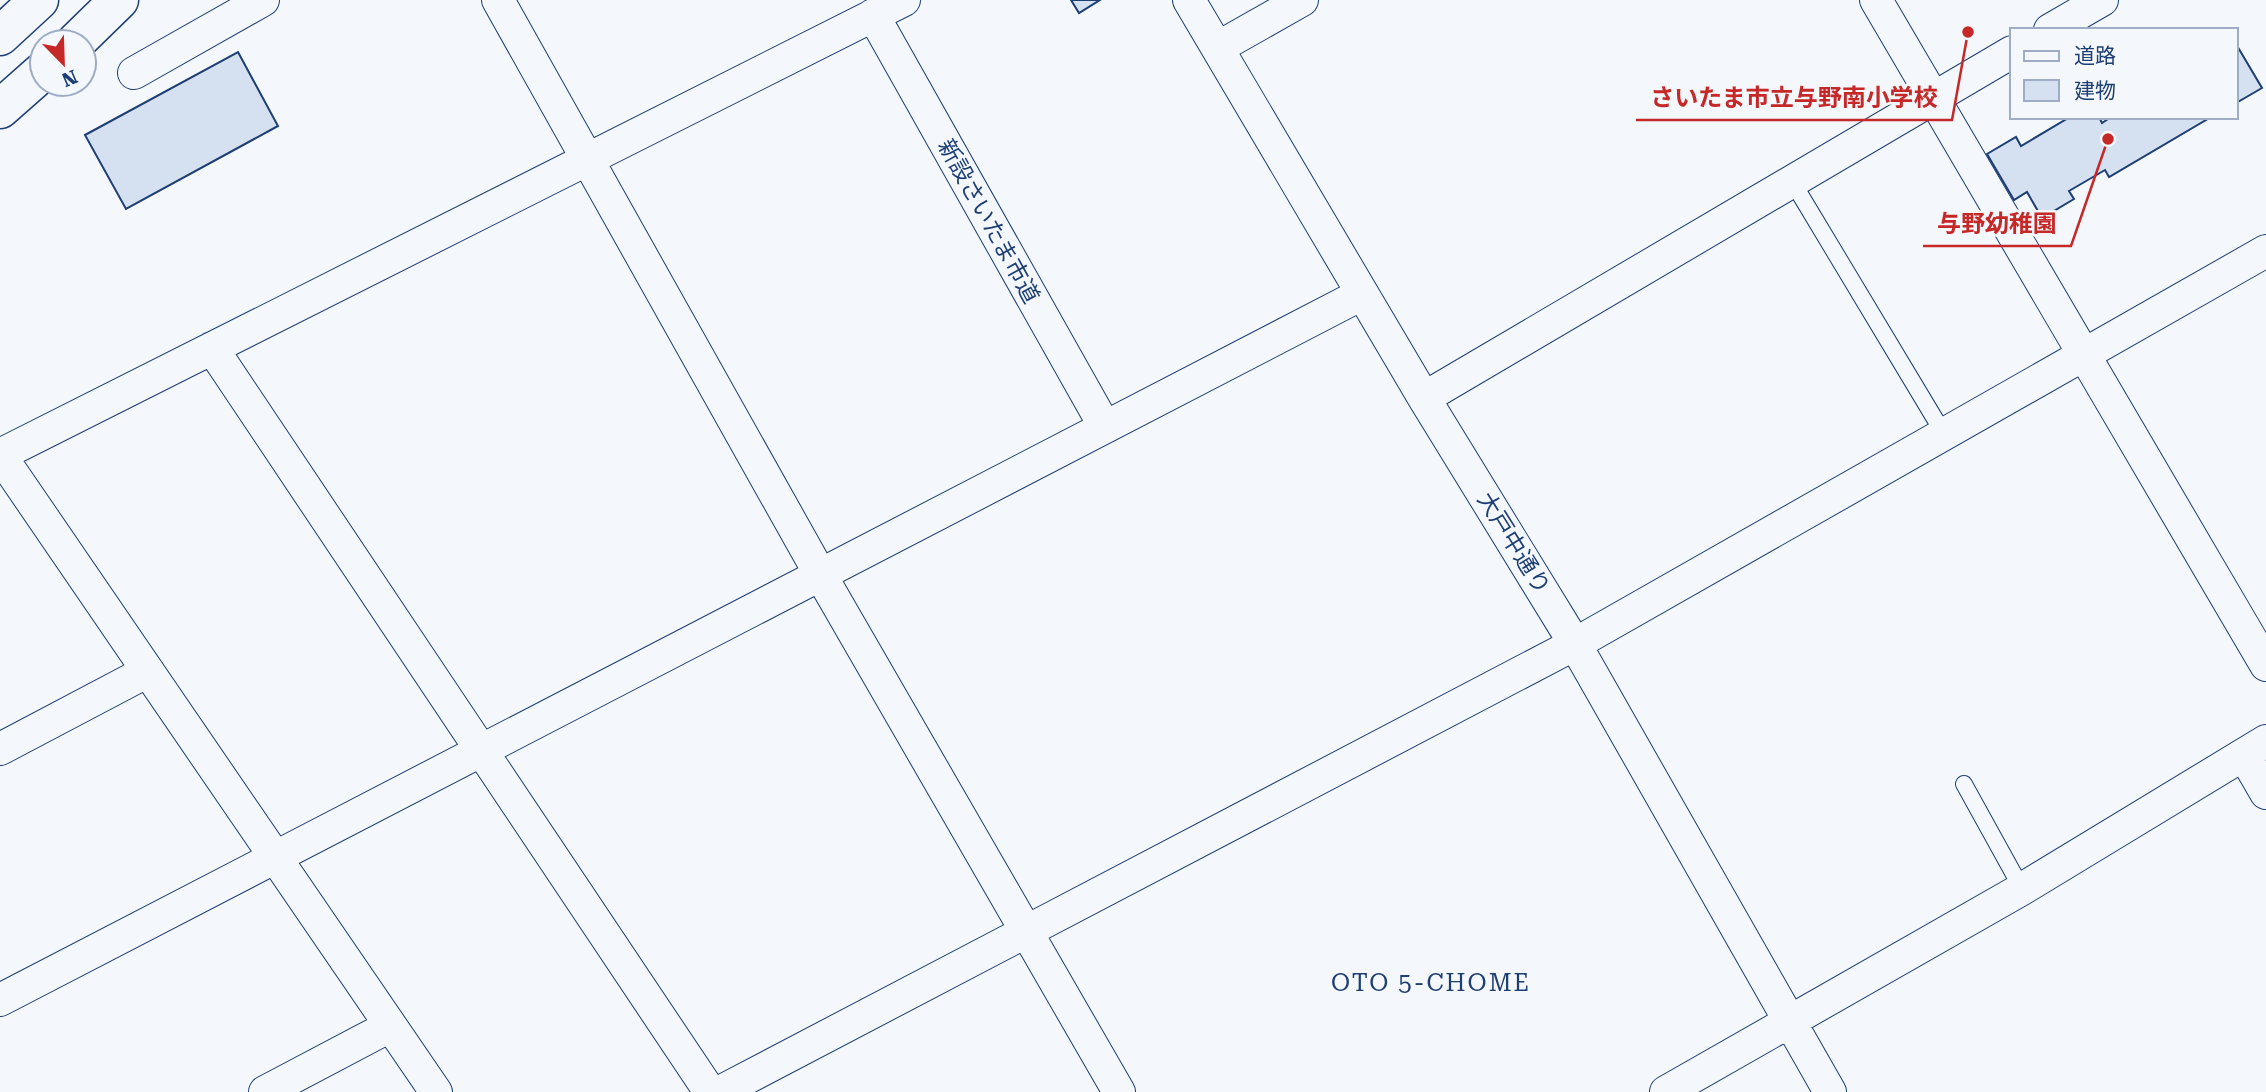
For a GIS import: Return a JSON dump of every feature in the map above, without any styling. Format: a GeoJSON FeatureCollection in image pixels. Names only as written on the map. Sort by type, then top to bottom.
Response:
{"type":"FeatureCollection","features":[{"type":"Feature","properties":{"kind":"main road"},"geometry":{"type":"LineString","coordinates":[[0,36],[39,0]]}},
{"type":"Feature","properties":{"kind":"main road"},"geometry":{"type":"LineString","coordinates":[[90,28],[119,0]]}},
{"type":"Feature","properties":{"kind":"main road"},"geometry":{"type":"LineString","coordinates":[[0,109],[28,84]]}},
{"type":"Feature","properties":{"kind":"street"},"geometry":{"type":"LineString","coordinates":[[134,73],[263,0]]}},
{"type":"Feature","properties":{"kind":"street"},"geometry":{"type":"LineString","coordinates":[[498,0],[820,574],[1028,930],[1119,1092]]}},
{"type":"Feature","properties":{"kind":"street"},"geometry":{"type":"LineString","coordinates":[[436,1092],[148,671],[12,497],[0,455],[587,157],[904,0]]}},
{"type":"Feature","properties":{"kind":"street","name":"大戸中通り"},"geometry":{"type":"LineString","coordinates":[[1189,0],[1424,398],[1576,644],[1787,1021],[1830,1092]]}},
{"type":"Feature","properties":{"kind":"street"},"geometry":{"type":"LineString","coordinates":[[1219,47],[1302,0]]}},
{"type":"Feature","properties":{"kind":"street"},"geometry":{"type":"LineString","coordinates":[[1876,0],[2085,352],[2266,665]]}},
{"type":"Feature","properties":{"kind":"street"},"geometry":{"type":"LineString","coordinates":[[2053,28],[2102,0]]}},
{"type":"Feature","properties":{"kind":"street","name":"新設さいたま市道"},"geometry":{"type":"LineString","coordinates":[[873,15],[1105,427]]}},
{"type":"Feature","properties":{"kind":"street"},"geometry":{"type":"LineString","coordinates":[[1424,398],[2010,53]]}},
{"type":"Feature","properties":{"kind":"street"},"geometry":{"type":"LineString","coordinates":[[720,1092],[1576,644],[2266,251]]}},
{"type":"Feature","properties":{"kind":"street"},"geometry":{"type":"LineString","coordinates":[[0,1000],[1362,294]]}},
{"type":"Feature","properties":{"kind":"street"},"geometry":{"type":"LineString","coordinates":[[212,348],[710,1092]]}},
{"type":"Feature","properties":{"kind":"street"},"geometry":{"type":"LineString","coordinates":[[0,749],[148,671]]}},
{"type":"Feature","properties":{"kind":"street"},"geometry":{"type":"LineString","coordinates":[[1667,1092],[2022,888],[2255,748],[2266,793]]}},
{"type":"Feature","properties":{"kind":"street"},"geometry":{"type":"LineString","coordinates":[[265,1092],[390,1026]]}},
{"type":"Feature","properties":{"kind":"lane"},"geometry":{"type":"LineString","coordinates":[[1792,181],[1944,434]]}},
{"type":"Feature","properties":{"kind":"lane"},"geometry":{"type":"LineString","coordinates":[[1964,784],[2022,888]]}},
{"type":"Feature","properties":{"kind":"building"},"geometry":{"type":"Polygon","coordinates":[[[1071,0],[1100,0],[1079,13],[1071,0]]]}},
{"type":"Feature","properties":{"kind":"building"},"geometry":{"type":"Polygon","coordinates":[[[2238,47],[2262,88],[2238,102],[2238,47]]]}},
{"type":"Feature","properties":{"kind":"building"},"geometry":{"type":"Polygon","coordinates":[[[238,52],[278,126],[126,209],[85,135],[238,52]]]}},
{"type":"Feature","properties":{"kind":"building"},"geometry":{"type":"Polygon","coordinates":[[[2067,119],[2100,119],[2102,123],[2108,119],[2208,119],[2109,177],[2105,170],[2069,191],[2074,199],[2042,218],[2027,192],[2014,200],[1987,154],[2016,137],[2021,146],[2067,119]]]}},
{"type":"Feature","properties":{"kind":"place","name":"さいたま市立与野南小学校"},"geometry":{"type":"Point","coordinates":[1968,32]}},
{"type":"Feature","properties":{"kind":"place","name":"与野幼稚園"},"geometry":{"type":"Point","coordinates":[2108,139]}},
{"type":"Feature","properties":{"kind":"district","name":"OTO 5-CHOME"},"geometry":{"type":"Point","coordinates":[1431,983]}}]}
